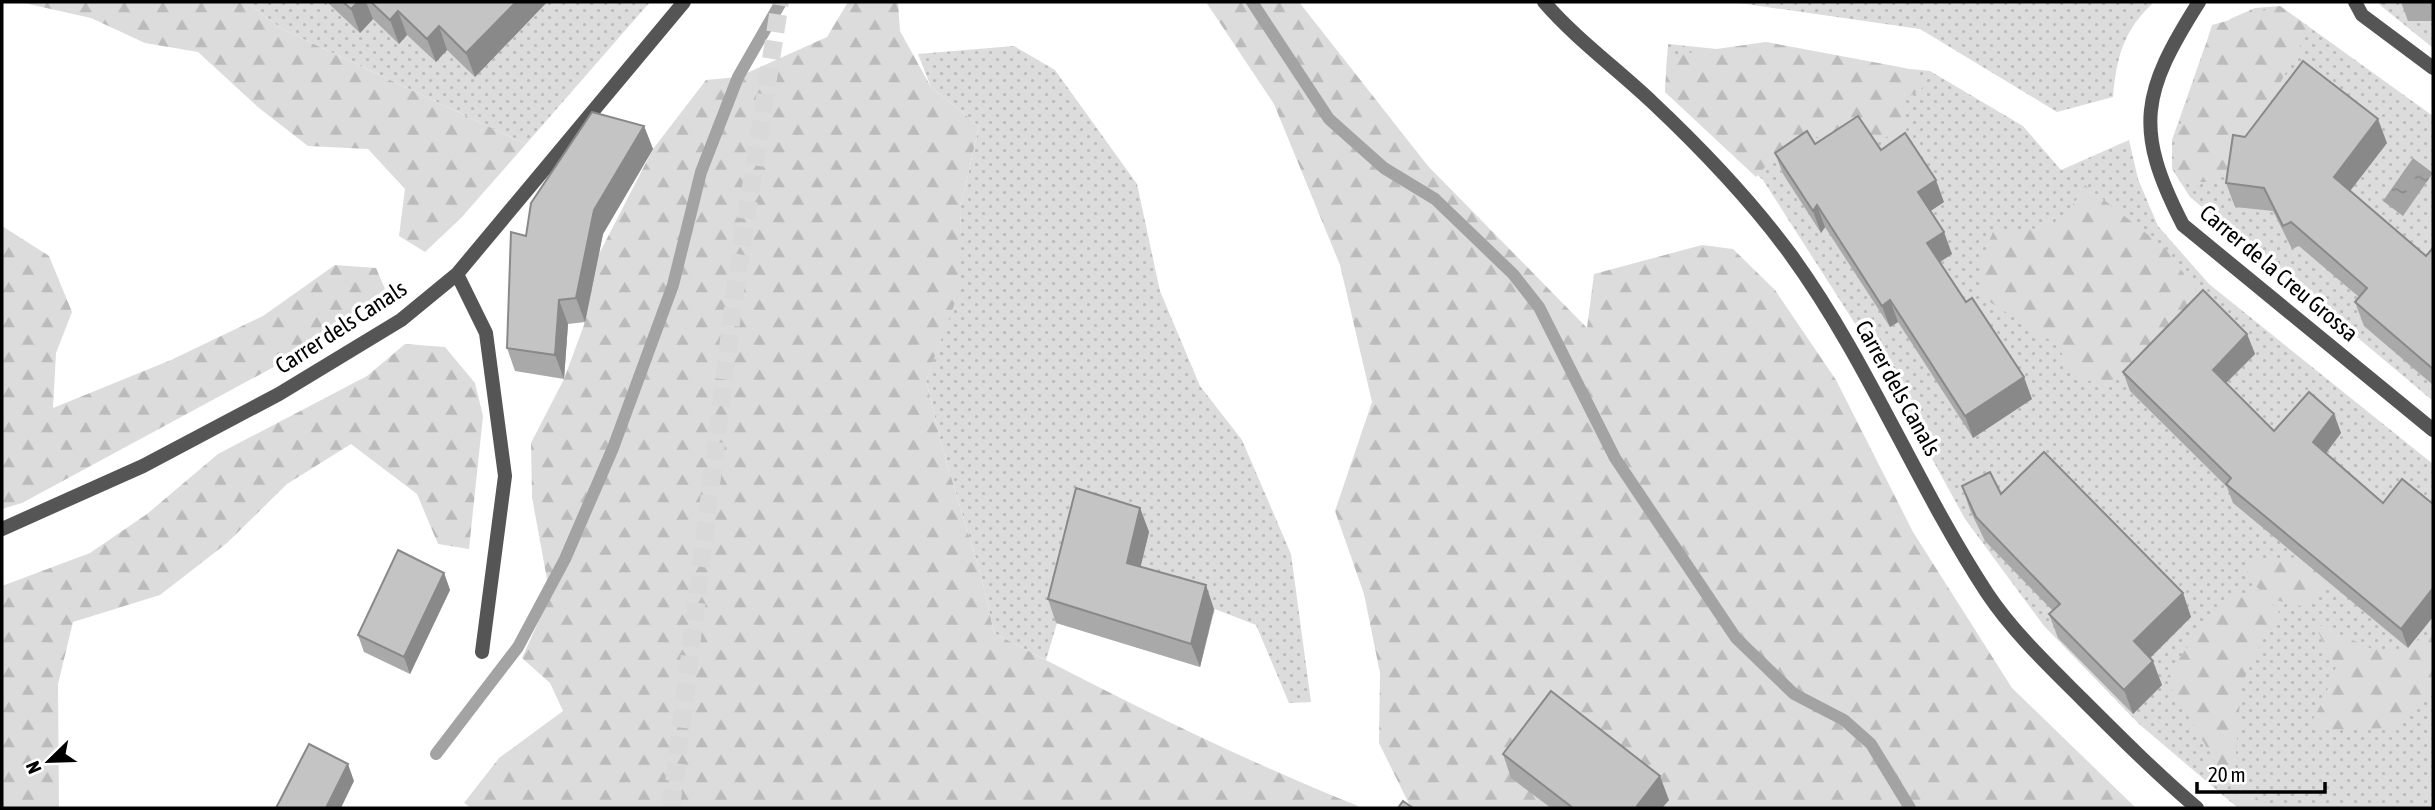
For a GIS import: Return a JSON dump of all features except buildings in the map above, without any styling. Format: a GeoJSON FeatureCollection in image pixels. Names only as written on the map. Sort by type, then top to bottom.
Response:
{"type":"FeatureCollection","features":[{"type":"Feature","properties":{"kind":"street","name":"Carrer dels Canals"},"geometry":{"type":"LineString","coordinates":[[2,529],[143,466],[279,394],[401,320],[457,274],[684,2]]}},
{"type":"Feature","properties":{"kind":"street","name":"Carrer dels Canals"},"geometry":{"type":"LineString","coordinates":[[1544,2],[1566,28],[1650,101],[1724,172],[1791,254],[1845,337],[1892,420],[1942,520],[1989,595],[2044,661],[2155,772],[2197,808]]}},
{"type":"Feature","properties":{"kind":"street","name":"Carrer de la Creu Grossa"},"geometry":{"type":"LineString","coordinates":[[2199,2],[2164,62],[2154,93],[2148,132],[2161,181],[2183,225],[2433,430]]}},
{"type":"Feature","properties":{"kind":"street"},"geometry":{"type":"LineString","coordinates":[[2355,2],[2362,15],[2433,68]]}},
{"type":"Feature","properties":{"kind":"street"},"geometry":{"type":"LineString","coordinates":[[457,274],[486,333],[505,476],[482,652]]}},
{"type":"Feature","properties":{"kind":"green space"},"geometry":{"type":"Polygon","coordinates":[[[2,2],[246,2],[282,29],[526,144],[461,218],[425,252],[399,236],[405,189],[368,149],[308,146],[259,108],[198,52],[145,43],[91,18],[24,3],[2,2]]]}},
{"type":"Feature","properties":{"kind":"green space"},"geometry":{"type":"Polygon","coordinates":[[[246,2],[650,2],[526,144],[282,29],[246,2]]]}},
{"type":"Feature","properties":{"kind":"green space"},"geometry":{"type":"Polygon","coordinates":[[[848,2],[898,2],[900,31],[931,87],[979,126],[961,205],[959,292],[926,380],[942,447],[982,579],[994,633],[1174,724],[1265,767],[1358,806],[1356,808],[471,808],[464,803],[499,758],[563,711],[550,683],[522,658],[550,596],[532,497],[531,443],[564,379],[584,325],[598,256],[653,149],[706,80],[738,77],[827,37],[848,2]]]}},
{"type":"Feature","properties":{"kind":"green space"},"geometry":{"type":"Polygon","coordinates":[[[1206,2],[1299,2],[1428,166],[1587,328],[1594,274],[1702,245],[1733,249],[1775,290],[1836,380],[1913,532],[2012,688],[2136,808],[1411,808],[1379,743],[1380,673],[1364,594],[1335,511],[1372,402],[1340,265],[1274,104],[1206,2]]]}},
{"type":"Feature","properties":{"kind":"green space"},"geometry":{"type":"Polygon","coordinates":[[[1732,2],[2154,2],[2135,23],[2123,45],[2113,97],[2057,112],[1920,29],[1732,2]]]}},
{"type":"Feature","properties":{"kind":"green space"},"geometry":{"type":"Polygon","coordinates":[[[2379,2],[2433,2],[2433,48],[2380,5],[2379,2]]]}},
{"type":"Feature","properties":{"kind":"green space"},"geometry":{"type":"Polygon","coordinates":[[[2280,6],[2433,116],[2433,401],[2190,197],[2172,169],[2172,140],[2205,46],[2230,19],[2255,8],[2280,6]]]}},
{"type":"Feature","properties":{"kind":"green space"},"geometry":{"type":"Polygon","coordinates":[[[2280,6],[2310,28],[2272,98],[2254,150],[2214,182],[2180,182],[2172,151],[2212,25],[2280,6]]]}},
{"type":"Feature","properties":{"kind":"green space"},"geometry":{"type":"Polygon","coordinates":[[[1766,42],[1905,68],[1928,84],[1906,99],[1903,132],[1880,139],[1829,132],[1777,154],[1756,177],[1665,92],[1667,56],[1766,42]]]}},
{"type":"Feature","properties":{"kind":"green space"},"geometry":{"type":"Polygon","coordinates":[[[1668,44],[1930,71],[2023,126],[2061,170],[2129,140],[2138,179],[2158,226],[2209,284],[2433,464],[2433,808],[2238,808],[2139,724],[2044,626],[1965,519],[1877,358],[1763,180],[1665,92],[1668,44]]]}},
{"type":"Feature","properties":{"kind":"green space"},"geometry":{"type":"Polygon","coordinates":[[[1014,46],[1055,70],[1137,184],[1160,291],[1200,386],[1242,440],[1291,554],[1311,702],[1289,703],[1256,625],[1215,609],[1200,667],[1057,623],[1046,660],[994,633],[982,579],[942,447],[926,380],[958,292],[961,205],[979,126],[931,87],[918,54],[1014,46]]]}},
{"type":"Feature","properties":{"kind":"green space"},"geometry":{"type":"Polygon","coordinates":[[[2085,185],[2166,249],[2205,303],[2110,384],[2077,379],[2056,344],[1982,297],[1982,258],[1993,232],[2037,228],[2058,220],[2076,201],[2085,185]]]}},
{"type":"Feature","properties":{"kind":"green space"},"geometry":{"type":"Polygon","coordinates":[[[2,226],[49,256],[72,312],[56,353],[53,408],[171,360],[263,316],[335,265],[376,268],[385,289],[320,342],[22,503],[2,509],[2,226]]]}},
{"type":"Feature","properties":{"kind":"green space"},"geometry":{"type":"Polygon","coordinates":[[[405,344],[445,347],[475,383],[483,416],[469,549],[438,544],[417,494],[351,444],[287,484],[227,543],[160,595],[73,622],[58,684],[59,808],[2,808],[2,586],[90,553],[147,514],[218,454],[367,376],[405,344]]]}},
{"type":"Feature","properties":{"kind":"green space"},"geometry":{"type":"Polygon","coordinates":[[[2311,554],[2339,574],[2300,606],[2271,599],[2262,592],[2280,614],[2267,630],[2241,686],[2235,766],[2264,808],[2243,808],[2166,679],[2189,644],[2234,595],[2260,590],[2246,577],[2249,559],[2276,561],[2311,554]]]}},
{"type":"Feature","properties":{"kind":"green space"},"geometry":{"type":"Polygon","coordinates":[[[2313,622],[2372,649],[2401,651],[2433,631],[2433,694],[2392,728],[2307,730],[2323,701],[2336,667],[2313,622]]]}},
{"type":"Feature","properties":{"kind":"water"},"geometry":{"type":"Polygon","coordinates":[[[2413,158],[2433,173],[2403,216],[2383,201],[2413,158]]]}},
{"type":"Feature","properties":{"kind":"waterway"},"geometry":{"type":"LineString","coordinates":[[436,754],[518,647],[565,559],[613,448],[673,285],[701,172],[738,77],[781,2]]}},
{"type":"Feature","properties":{"kind":"waterway"},"geometry":{"type":"LineString","coordinates":[[1252,2],[1329,119],[1384,168],[1435,199],[1513,274],[1539,307],[1615,458],[1736,638],[1794,694],[1844,720],[1871,744],[1910,808]]}},
{"type":"Feature","properties":{"kind":"tunnel"},"geometry":{"type":"LineString","coordinates":[[671,808],[736,283],[780,2]]}}]}
